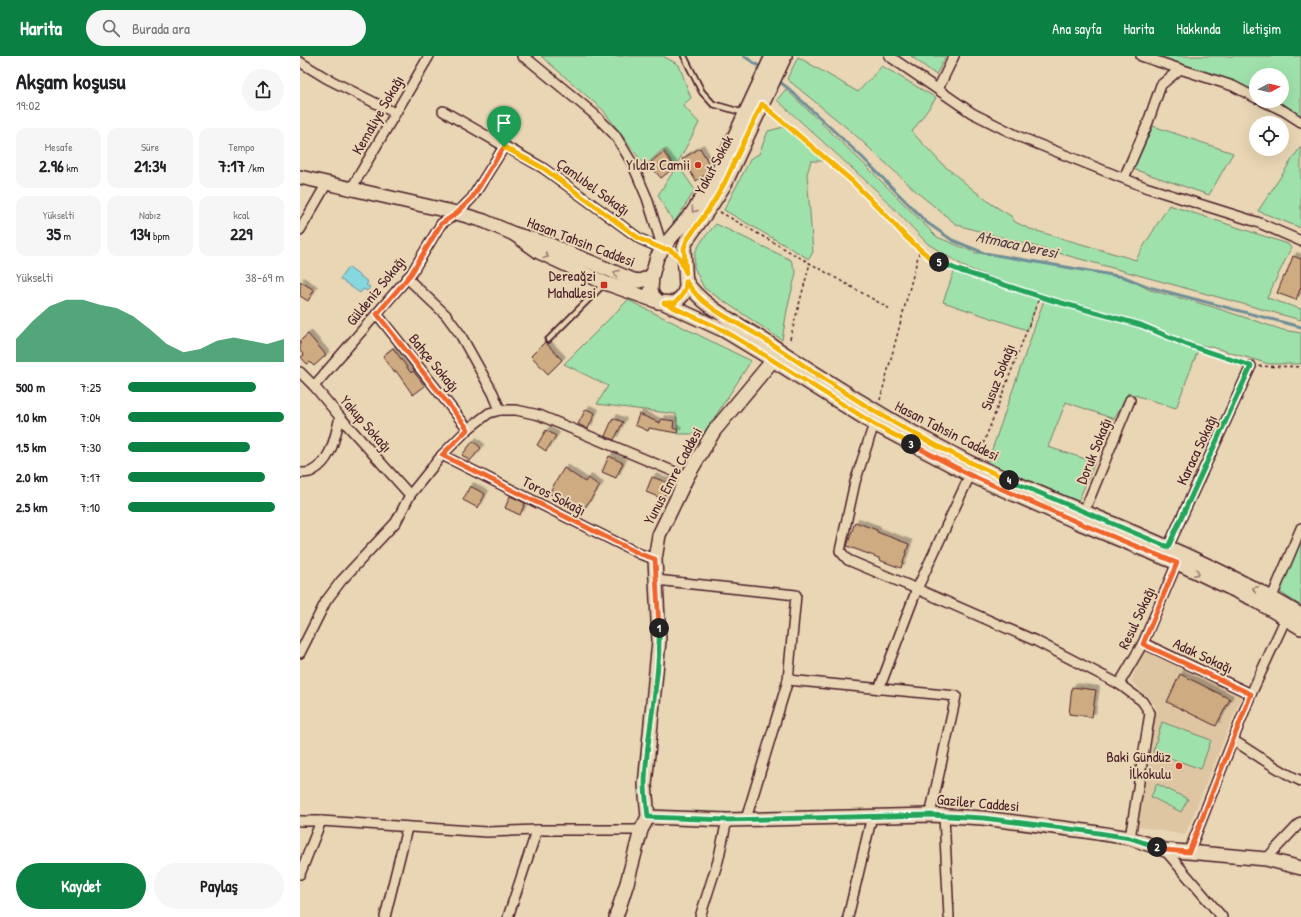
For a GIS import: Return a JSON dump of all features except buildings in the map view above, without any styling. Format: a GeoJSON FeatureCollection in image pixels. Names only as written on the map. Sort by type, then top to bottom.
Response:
{"type":"FeatureCollection","features":[{"type":"Feature","properties":{"kind":"main road"},"geometry":{"type":"LineString","coordinates":[[771,70],[785,56]]}},
{"type":"Feature","properties":{"kind":"main road","name":"Yakut Sokak"},"geometry":{"type":"LineString","coordinates":[[663,249],[702,199],[717,174],[746,114],[771,70]]}},
{"type":"Feature","properties":{"kind":"main road","name":"Yakut Sokak"},"geometry":{"type":"LineString","coordinates":[[686,277],[684,248],[687,240],[711,206],[734,164],[762,104],[771,70]]}},
{"type":"Feature","properties":{"kind":"main road"},"geometry":{"type":"LineString","coordinates":[[300,177],[484,220],[514,234]]}},
{"type":"Feature","properties":{"kind":"main road","name":"Hasan Tahsin Caddesi"},"geometry":{"type":"LineString","coordinates":[[514,234],[546,243],[633,280],[640,281],[652,276]]}},
{"type":"Feature","properties":{"kind":"main road","name":"Hasan Tahsin Caddesi"},"geometry":{"type":"LineString","coordinates":[[514,234],[539,252],[605,283],[662,302],[723,330],[875,418],[973,470],[1077,522],[1177,563],[1253,599],[1301,628]]}},
{"type":"Feature","properties":{"kind":"main road"},"geometry":{"type":"LineString","coordinates":[[663,249],[668,249],[679,257],[686,277],[686,287],[683,296],[675,303],[662,302],[653,296],[651,290],[652,276],[657,257],[663,249]]}},
{"type":"Feature","properties":{"kind":"main road","name":"Hasan Tahsin Caddesi"},"geometry":{"type":"LineString","coordinates":[[686,277],[693,292],[711,307],[760,337],[875,418]]}},
{"type":"Feature","properties":{"kind":"main road","name":"Yunus Emre Caddesi"},"geometry":{"type":"LineString","coordinates":[[648,817],[645,785],[659,641],[655,559],[659,535],[687,477],[714,431],[773,360]]}},
{"type":"Feature","properties":{"kind":"main road","name":"Hasan Tahsin Caddesi"},"geometry":{"type":"LineString","coordinates":[[973,470],[1084,512],[1168,547],[1272,597],[1301,615]]}},
{"type":"Feature","properties":{"kind":"main road","name":"Gaziler Caddesi"},"geometry":{"type":"LineString","coordinates":[[648,817],[727,820],[930,815],[991,819],[1130,838],[1165,850],[1266,859],[1301,868]]}},
{"type":"Feature","properties":{"kind":"main road"},"geometry":{"type":"LineString","coordinates":[[616,917],[641,830],[648,817]]}},
{"type":"Feature","properties":{"kind":"street","name":"Kemaliye Sokağı"},"geometry":{"type":"LineString","coordinates":[[352,189],[429,56]]}},
{"type":"Feature","properties":{"kind":"street"},"geometry":{"type":"LineString","coordinates":[[522,56],[530,60],[594,114],[615,135],[632,163],[647,198],[663,249]]}},
{"type":"Feature","properties":{"kind":"street"},"geometry":{"type":"LineString","coordinates":[[889,56],[972,113],[1020,137],[1145,187],[1257,222],[1301,241]]}},
{"type":"Feature","properties":{"kind":"street"},"geometry":{"type":"LineString","coordinates":[[938,89],[954,56]]}},
{"type":"Feature","properties":{"kind":"street"},"geometry":{"type":"LineString","coordinates":[[1141,56],[1234,86],[1249,94]]}},
{"type":"Feature","properties":{"kind":"street"},"geometry":{"type":"LineString","coordinates":[[300,62],[326,78],[395,113]]}},
{"type":"Feature","properties":{"kind":"street"},"geometry":{"type":"LineString","coordinates":[[1124,178],[1147,125],[1161,85],[1180,68]]}},
{"type":"Feature","properties":{"kind":"street"},"geometry":{"type":"LineString","coordinates":[[1278,108],[1301,122]]}},
{"type":"Feature","properties":{"kind":"street","name":"Çamlıbel Sokağı"},"geometry":{"type":"LineString","coordinates":[[443,111],[543,168],[640,239],[663,249]]}},
{"type":"Feature","properties":{"kind":"street","name":"Güldeniz Sokağı"},"geometry":{"type":"LineString","coordinates":[[314,386],[407,278],[441,224],[457,213],[472,198],[504,147]]}},
{"type":"Feature","properties":{"kind":"street"},"geometry":{"type":"LineString","coordinates":[[300,230],[327,183]]}},
{"type":"Feature","properties":{"kind":"street"},"geometry":{"type":"LineString","coordinates":[[407,278],[442,312],[460,334],[493,393],[500,410]]}},
{"type":"Feature","properties":{"kind":"street","name":"Bahçe Sokağı"},"geometry":{"type":"LineString","coordinates":[[377,314],[468,429]]}},
{"type":"Feature","properties":{"kind":"street","name":"Karaca Sokağı"},"geometry":{"type":"LineString","coordinates":[[1168,547],[1251,366]]}},
{"type":"Feature","properties":{"kind":"street","name":"Yakup Sokağı"},"geometry":{"type":"LineString","coordinates":[[300,372],[410,495]]}},
{"type":"Feature","properties":{"kind":"street","name":"Doruk Sokağı"},"geometry":{"type":"LineString","coordinates":[[1084,512],[1130,400]]}},
{"type":"Feature","properties":{"kind":"street"},"geometry":{"type":"LineString","coordinates":[[300,653],[326,601],[341,581],[396,522],[410,495],[442,455],[468,429],[489,413],[500,410],[524,411],[549,418],[687,477]]}},
{"type":"Feature","properties":{"kind":"street"},"geometry":{"type":"LineString","coordinates":[[300,473],[312,471],[322,463],[333,447],[340,417]]}},
{"type":"Feature","properties":{"kind":"street"},"geometry":{"type":"LineString","coordinates":[[875,418],[855,482],[840,551],[848,560],[1036,641],[1119,684],[1142,701],[1150,713],[1130,838]]}},
{"type":"Feature","properties":{"kind":"street","name":"Toros Sokağı"},"geometry":{"type":"LineString","coordinates":[[442,455],[640,554],[655,559]]}},
{"type":"Feature","properties":{"kind":"street"},"geometry":{"type":"LineString","coordinates":[[879,689],[917,589],[973,470]]}},
{"type":"Feature","properties":{"kind":"street"},"geometry":{"type":"LineString","coordinates":[[1272,597],[1301,528]]}},
{"type":"Feature","properties":{"kind":"street","name":"Resul Sokağı"},"geometry":{"type":"LineString","coordinates":[[1119,684],[1143,644],[1177,563]]}},
{"type":"Feature","properties":{"kind":"street"},"geometry":{"type":"LineString","coordinates":[[656,580],[796,595],[788,680],[746,819]]}},
{"type":"Feature","properties":{"kind":"street"},"geometry":{"type":"LineString","coordinates":[[1189,852],[1251,694],[1286,618]]}},
{"type":"Feature","properties":{"kind":"street","name":"Adak Sokağı"},"geometry":{"type":"LineString","coordinates":[[1143,644],[1251,694]]}},
{"type":"Feature","properties":{"kind":"street"},"geometry":{"type":"LineString","coordinates":[[788,680],[956,696],[930,815]]}},
{"type":"Feature","properties":{"kind":"street"},"geometry":{"type":"LineString","coordinates":[[1233,740],[1282,772],[1301,781]]}},
{"type":"Feature","properties":{"kind":"street"},"geometry":{"type":"LineString","coordinates":[[848,917],[872,816]]}},
{"type":"Feature","properties":{"kind":"street"},"geometry":{"type":"LineString","coordinates":[[944,816],[949,917]]}},
{"type":"Feature","properties":{"kind":"street"},"geometry":{"type":"LineString","coordinates":[[700,917],[718,860],[727,820]]}},
{"type":"Feature","properties":{"kind":"street"},"geometry":{"type":"LineString","coordinates":[[300,821],[321,821],[407,828],[487,832],[537,830],[641,830]]}},
{"type":"Feature","properties":{"kind":"street"},"geometry":{"type":"LineString","coordinates":[[300,874],[321,821]]}},
{"type":"Feature","properties":{"kind":"street"},"geometry":{"type":"LineString","coordinates":[[1266,859],[1301,822]]}},
{"type":"Feature","properties":{"kind":"street"},"geometry":{"type":"LineString","coordinates":[[385,917],[407,828]]}},
{"type":"Feature","properties":{"kind":"street"},"geometry":{"type":"LineString","coordinates":[[508,917],[537,830]]}},
{"type":"Feature","properties":{"kind":"street"},"geometry":{"type":"LineString","coordinates":[[1165,850],[1222,917]]}},
{"type":"Feature","properties":{"kind":"lane"},"geometry":{"type":"LineString","coordinates":[[684,56],[702,92],[713,104],[746,114]]}},
{"type":"Feature","properties":{"kind":"lane"},"geometry":{"type":"LineString","coordinates":[[548,340],[605,283]]}},
{"type":"Feature","properties":{"kind":"path"},"geometry":{"type":"LineString","coordinates":[[762,104],[852,181],[907,238],[929,257],[944,265],[1040,296],[1141,325],[1188,345],[1251,366],[1291,366],[1301,368]]}},
{"type":"Feature","properties":{"kind":"path"},"geometry":{"type":"LineString","coordinates":[[711,206],[892,310]]}},
{"type":"Feature","properties":{"kind":"path"},"geometry":{"type":"LineString","coordinates":[[875,418],[920,249]]}},
{"type":"Feature","properties":{"kind":"path"},"geometry":{"type":"LineString","coordinates":[[790,339],[810,263]]}},
{"type":"Feature","properties":{"kind":"path","name":"Susuz Sokağı"},"geometry":{"type":"LineString","coordinates":[[973,470],[1040,296]]}},
{"type":"Feature","properties":{"kind":"shaded area","name":"Baki Gündüz İlkokulu"},"geometry":{"type":"Polygon","coordinates":[[[1145,649],[1242,695],[1185,835],[1135,826],[1155,705],[1131,681],[1145,649]]]}},
{"type":"Feature","properties":{"kind":"green space"},"geometry":{"type":"Polygon","coordinates":[[[541,56],[663,56],[679,65],[691,98],[683,105],[699,123],[677,164],[695,190],[674,223],[658,195],[673,172],[677,169],[663,149],[645,166],[603,110],[541,56]]]}},
{"type":"Feature","properties":{"kind":"green space"},"geometry":{"type":"Polygon","coordinates":[[[911,56],[946,56],[936,75],[911,56]]]}},
{"type":"Feature","properties":{"kind":"green space"},"geometry":{"type":"Polygon","coordinates":[[[1157,56],[1301,56],[1301,116],[1286,108],[1289,108],[1289,68],[1249,68],[1249,89],[1231,80],[1157,56]]]}},
{"type":"Feature","properties":{"kind":"green space"},"geometry":{"type":"Polygon","coordinates":[[[798,57],[858,92],[882,66],[936,98],[912,132],[942,164],[976,192],[1011,216],[1015,222],[1030,229],[1136,260],[1169,205],[1288,244],[1291,248],[1267,298],[1301,309],[1301,320],[957,225],[918,193],[852,132],[787,79],[798,57]]]}},
{"type":"Feature","properties":{"kind":"green space"},"geometry":{"type":"Polygon","coordinates":[[[786,89],[937,237],[976,253],[988,253],[1124,277],[1150,290],[1210,306],[1283,330],[1301,333],[1301,364],[1269,364],[1200,345],[1176,408],[1128,393],[1114,419],[1066,402],[1048,447],[1095,462],[1077,504],[986,467],[1044,300],[1119,319],[1040,296],[1027,330],[943,302],[955,269],[1029,292],[967,268],[928,244],[876,190],[777,100],[786,89]]]}},
{"type":"Feature","properties":{"kind":"green space"},"geometry":{"type":"Polygon","coordinates":[[[1153,126],[1233,153],[1209,195],[1133,169],[1153,126]]]}},
{"type":"Feature","properties":{"kind":"green space"},"geometry":{"type":"Polygon","coordinates":[[[784,127],[828,161],[811,161],[807,174],[813,252],[809,259],[724,210],[751,158],[759,154],[768,131],[784,127]]]}},
{"type":"Feature","properties":{"kind":"green space"},"geometry":{"type":"Polygon","coordinates":[[[1301,146],[1301,228],[1258,211],[1301,146]]]}},
{"type":"Feature","properties":{"kind":"green space"},"geometry":{"type":"Polygon","coordinates":[[[716,224],[791,260],[796,273],[787,310],[782,340],[704,288],[694,267],[695,252],[703,239],[716,224]]]}},
{"type":"Feature","properties":{"kind":"green space"},"geometry":{"type":"Polygon","coordinates":[[[628,300],[751,361],[704,434],[678,434],[676,414],[597,404],[608,386],[564,364],[628,300]]]}},
{"type":"Feature","properties":{"kind":"green space"},"geometry":{"type":"Polygon","coordinates":[[[1301,535],[1301,606],[1280,592],[1279,585],[1301,535]]]}},
{"type":"Feature","properties":{"kind":"green space"},"geometry":{"type":"Polygon","coordinates":[[[1162,722],[1211,740],[1201,769],[1153,752],[1162,722]]]}},
{"type":"Feature","properties":{"kind":"green space"},"geometry":{"type":"Polygon","coordinates":[[[1157,784],[1188,799],[1181,812],[1151,797],[1157,784]]]}},
{"type":"Feature","properties":{"kind":"water"},"geometry":{"type":"Polygon","coordinates":[[[348,267],[368,282],[366,285],[370,287],[367,291],[363,289],[360,293],[340,279],[348,267]]]}},
{"type":"Feature","properties":{"kind":"waterway","name":"Atmaca Deresi"},"geometry":{"type":"LineString","coordinates":[[744,56],[763,69]]}},
{"type":"Feature","properties":{"kind":"waterway","name":"Atmaca Deresi"},"geometry":{"type":"LineString","coordinates":[[777,80],[788,88],[863,158],[926,222],[952,240],[984,253],[1124,277],[1149,287],[1301,327]]}},
{"type":"Feature","properties":{"kind":"place","name":"Yıldız Camii"},"geometry":{"type":"Point","coordinates":[698,165]}},
{"type":"Feature","properties":{"kind":"place","name":"Dereağzi Mahallesi"},"geometry":{"type":"Point","coordinates":[604,285]}},
{"type":"Feature","properties":{"kind":"place","name":"Baki Gündüz İlkokulu"},"geometry":{"type":"Point","coordinates":[1179,766]}},
{"type":"Feature","properties":{"kind":"route"},"geometry":{"type":"LineString","coordinates":[[762,104],[852,181],[881,210],[896,228],[929,257],[944,265],[1051,300],[1141,325],[1188,345],[1251,366],[1168,547],[975,465],[930,442],[876,412],[711,307],[693,292],[686,281],[683,296],[675,303],[664,303],[723,330],[874,424],[970,475],[1077,522],[1177,563],[1143,644],[1251,694],[1189,852],[1165,850],[1130,838],[983,818],[930,815],[727,820],[648,817],[645,785],[659,641],[655,559],[640,554],[442,455],[468,429],[377,314],[411,274],[441,224],[457,213],[472,198],[504,147],[543,168],[640,239],[673,252],[679,257],[686,273],[684,248],[687,240],[711,206],[724,184],[762,104]]}}]}
